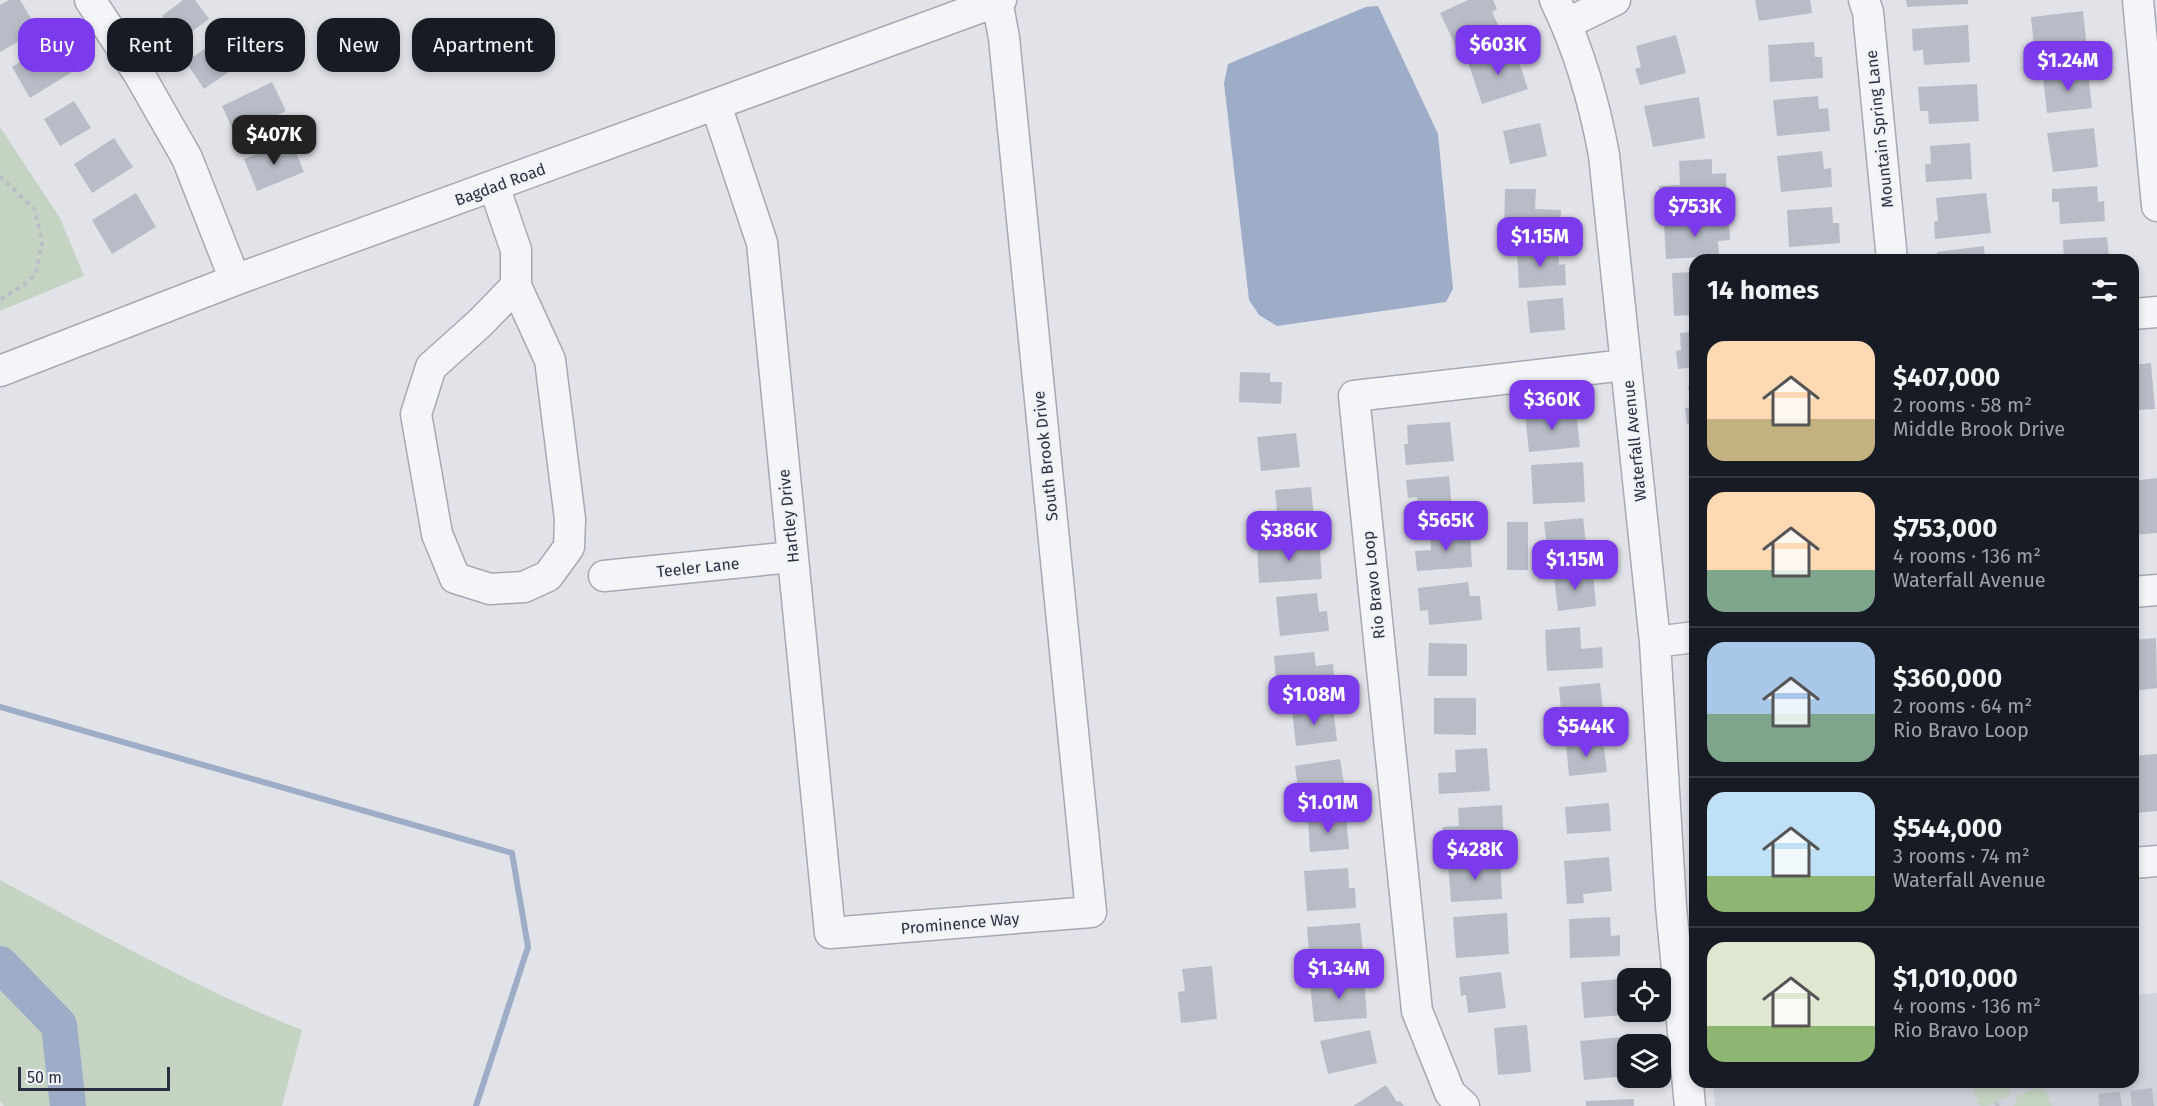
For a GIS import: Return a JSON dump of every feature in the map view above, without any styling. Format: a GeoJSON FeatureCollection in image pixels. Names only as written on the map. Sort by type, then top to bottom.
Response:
{"type":"FeatureCollection","features":[{"type":"Feature","properties":{"kind":"street"},"geometry":{"type":"LineString","coordinates":[[90,0],[139,74],[187,158],[235,280]]}},
{"type":"Feature","properties":{"kind":"street","name":"Bagdad Road"},"geometry":{"type":"LineString","coordinates":[[0,371],[235,280],[998,0]]}},
{"type":"Feature","properties":{"kind":"street","name":"South Brook Drive"},"geometry":{"type":"LineString","coordinates":[[998,0],[1004,38],[1091,912]]}},
{"type":"Feature","properties":{"kind":"street"},"geometry":{"type":"LineString","coordinates":[[1561,12],[1615,0]]}},
{"type":"Feature","properties":{"kind":"street","name":"Mountain Spring Lane"},"geometry":{"type":"LineString","coordinates":[[1864,0],[1868,12],[1891,254]]}},
{"type":"Feature","properties":{"kind":"street"},"geometry":{"type":"LineString","coordinates":[[2138,0],[2157,207]]}},
{"type":"Feature","properties":{"kind":"street","name":"Waterfall Avenue"},"geometry":{"type":"LineString","coordinates":[[1561,12],[1595,106],[1602,145],[1683,905],[1689,1077]]}},
{"type":"Feature","properties":{"kind":"street","name":"Hartley Drive"},"geometry":{"type":"LineString","coordinates":[[716,105],[762,243],[830,933]]}},
{"type":"Feature","properties":{"kind":"street"},"geometry":{"type":"LineString","coordinates":[[494,186],[516,249],[516,285],[550,360],[570,519],[569,547],[548,576],[524,587],[490,589],[455,578],[437,534],[416,414],[431,366],[480,323],[516,285]]}},
{"type":"Feature","properties":{"kind":"street"},"geometry":{"type":"LineString","coordinates":[[2139,314],[2157,312]]}},
{"type":"Feature","properties":{"kind":"street","name":"Rio Bravo Loop"},"geometry":{"type":"LineString","coordinates":[[1464,1106],[1450,1093],[1417,1011],[1354,396],[1625,364]]}},
{"type":"Feature","properties":{"kind":"street","name":"Teeler Lane"},"geometry":{"type":"LineString","coordinates":[[604,576],[792,557]]}},
{"type":"Feature","properties":{"kind":"street"},"geometry":{"type":"LineString","coordinates":[[2139,592],[2157,590]]}},
{"type":"Feature","properties":{"kind":"street"},"geometry":{"type":"LineString","coordinates":[[1655,642],[1689,638]]}},
{"type":"Feature","properties":{"kind":"street"},"geometry":{"type":"LineString","coordinates":[[2139,862],[2157,861]]}},
{"type":"Feature","properties":{"kind":"street","name":"Prominence Way"},"geometry":{"type":"LineString","coordinates":[[830,933],[1091,912]]}},
{"type":"Feature","properties":{"kind":"street","name":"Waterfall Avenue"},"geometry":{"type":"LineString","coordinates":[[1689,1088],[1690,1106]]}},
{"type":"Feature","properties":{"kind":"path"},"geometry":{"type":"LineString","coordinates":[[0,176],[35,210],[42,242],[36,273],[28,282],[0,300]]}},
{"type":"Feature","properties":{"kind":"shaded area"},"geometry":{"type":"Polygon","coordinates":[[[2157,993],[2157,1106],[1715,1106],[1714,1088],[2139,1088],[2139,994],[2157,993]]]}},
{"type":"Feature","properties":{"kind":"green space"},"geometry":{"type":"Polygon","coordinates":[[[0,127],[60,218],[84,276],[0,311],[0,127]]]}},
{"type":"Feature","properties":{"kind":"green space"},"geometry":{"type":"Polygon","coordinates":[[[0,880],[224,997],[302,1030],[282,1106],[4,1106],[0,1101],[0,880]]]}},
{"type":"Feature","properties":{"kind":"green space"},"geometry":{"type":"Polygon","coordinates":[[[2008,1088],[2011,1095],[1987,1106],[1980,1106],[1973,1089],[2008,1088]]]}},
{"type":"Feature","properties":{"kind":"green space"},"geometry":{"type":"Polygon","coordinates":[[[2039,1088],[2046,1092],[2052,1106],[2014,1106],[2017,1097],[2039,1088]]]}},
{"type":"Feature","properties":{"kind":"water"},"geometry":{"type":"Polygon","coordinates":[[[1378,6],[1438,134],[1453,289],[1446,302],[1277,326],[1259,315],[1249,300],[1224,83],[1228,64],[1366,7],[1378,6]]]}},
{"type":"Feature","properties":{"kind":"building"},"geometry":{"type":"Polygon","coordinates":[[[9,0],[20,0],[31,18],[18,18],[18,42],[0,52],[0,5],[9,0]]]}},
{"type":"Feature","properties":{"kind":"building"},"geometry":{"type":"Polygon","coordinates":[[[183,0],[195,0],[208,18],[205,18],[205,22],[193,31],[193,18],[164,18],[162,16],[183,0]]]}},
{"type":"Feature","properties":{"kind":"building"},"geometry":{"type":"Polygon","coordinates":[[[1468,0],[1493,0],[1497,9],[1492,12],[1499,27],[1456,47],[1440,13],[1468,0]]]}},
{"type":"Feature","properties":{"kind":"building"},"geometry":{"type":"Polygon","coordinates":[[[1755,0],[1810,0],[1812,13],[1759,21],[1755,0]]]}},
{"type":"Feature","properties":{"kind":"building"},"geometry":{"type":"Polygon","coordinates":[[[1906,0],[1968,0],[1968,4],[1907,7],[1906,0]]]}},
{"type":"Feature","properties":{"kind":"building"},"geometry":{"type":"Polygon","coordinates":[[[2083,11],[2087,50],[2035,56],[2031,17],[2083,11]]]}},
{"type":"Feature","properties":{"kind":"building"},"geometry":{"type":"Polygon","coordinates":[[[1968,25],[1970,62],[1924,65],[1923,50],[1913,51],[1912,29],[1968,25]]]}},
{"type":"Feature","properties":{"kind":"building"},"geometry":{"type":"Polygon","coordinates":[[[1676,35],[1686,73],[1640,85],[1635,69],[1641,67],[1636,46],[1676,35]]]}},
{"type":"Feature","properties":{"kind":"building"},"geometry":{"type":"Polygon","coordinates":[[[1814,42],[1815,57],[1822,57],[1823,78],[1770,82],[1768,45],[1814,42]]]}},
{"type":"Feature","properties":{"kind":"building"},"geometry":{"type":"Polygon","coordinates":[[[1514,47],[1528,89],[1482,104],[1468,62],[1514,47]]]}},
{"type":"Feature","properties":{"kind":"building"},"geometry":{"type":"Polygon","coordinates":[[[205,48],[205,72],[228,72],[204,89],[193,72],[193,57],[205,48]]]}},
{"type":"Feature","properties":{"kind":"building"},"geometry":{"type":"Polygon","coordinates":[[[18,63],[18,72],[72,72],[30,98],[12,67],[18,63]]]}},
{"type":"Feature","properties":{"kind":"building"},"geometry":{"type":"Polygon","coordinates":[[[2088,72],[2092,108],[2047,113],[2043,77],[2088,72]]]}},
{"type":"Feature","properties":{"kind":"building"},"geometry":{"type":"Polygon","coordinates":[[[272,82],[286,111],[235,135],[222,106],[272,82]]]}},
{"type":"Feature","properties":{"kind":"building"},"geometry":{"type":"Polygon","coordinates":[[[1977,84],[1979,121],[1929,124],[1928,111],[1920,111],[1918,87],[1977,84]]]}},
{"type":"Feature","properties":{"kind":"building"},"geometry":{"type":"Polygon","coordinates":[[[1818,96],[1819,109],[1828,108],[1830,131],[1777,136],[1773,100],[1818,96]]]}},
{"type":"Feature","properties":{"kind":"building"},"geometry":{"type":"Polygon","coordinates":[[[1699,97],[1705,138],[1653,147],[1644,106],[1699,97]]]}},
{"type":"Feature","properties":{"kind":"building"},"geometry":{"type":"Polygon","coordinates":[[[74,101],[91,128],[60,146],[44,119],[74,101]]]}},
{"type":"Feature","properties":{"kind":"building"},"geometry":{"type":"Polygon","coordinates":[[[1540,123],[1547,156],[1510,164],[1503,131],[1540,123]]]}},
{"type":"Feature","properties":{"kind":"building"},"geometry":{"type":"Polygon","coordinates":[[[2094,128],[2098,167],[2053,172],[2047,133],[2094,128]]]}},
{"type":"Feature","properties":{"kind":"building"},"geometry":{"type":"Polygon","coordinates":[[[114,138],[133,167],[92,193],[74,164],[114,138]]]}},
{"type":"Feature","properties":{"kind":"building"},"geometry":{"type":"Polygon","coordinates":[[[291,140],[304,172],[257,191],[244,159],[291,140]]]}},
{"type":"Feature","properties":{"kind":"building"},"geometry":{"type":"Polygon","coordinates":[[[1970,143],[1972,179],[1926,182],[1925,164],[1931,164],[1930,146],[1970,143]]]}},
{"type":"Feature","properties":{"kind":"building"},"geometry":{"type":"Polygon","coordinates":[[[1822,151],[1824,169],[1831,168],[1832,187],[1781,192],[1777,156],[1822,151]]]}},
{"type":"Feature","properties":{"kind":"building"},"geometry":{"type":"Polygon","coordinates":[[[1712,159],[1712,174],[1726,173],[1727,201],[1661,205],[1659,186],[1680,185],[1679,161],[1712,159]]]}},
{"type":"Feature","properties":{"kind":"building"},"geometry":{"type":"Polygon","coordinates":[[[2097,186],[2098,202],[2104,201],[2105,221],[2060,224],[2059,202],[2052,202],[2052,189],[2097,186]]]}},
{"type":"Feature","properties":{"kind":"building"},"geometry":{"type":"Polygon","coordinates":[[[1505,189],[1536,189],[1535,209],[1561,210],[1560,233],[1504,232],[1505,189]]]}},
{"type":"Feature","properties":{"kind":"building"},"geometry":{"type":"Polygon","coordinates":[[[136,193],[156,227],[112,254],[92,220],[136,193]]]}},
{"type":"Feature","properties":{"kind":"building"},"geometry":{"type":"Polygon","coordinates":[[[1986,193],[1991,233],[1935,239],[1934,222],[1938,221],[1936,198],[1986,193]]]}},
{"type":"Feature","properties":{"kind":"building"},"geometry":{"type":"Polygon","coordinates":[[[1832,207],[1833,223],[1839,223],[1840,243],[1789,247],[1787,210],[1832,207]]]}},
{"type":"Feature","properties":{"kind":"building"},"geometry":{"type":"Polygon","coordinates":[[[1729,218],[1730,240],[1718,241],[1719,254],[1689,254],[1689,258],[1666,259],[1664,222],[1729,218]]]}},
{"type":"Feature","properties":{"kind":"building"},"geometry":{"type":"Polygon","coordinates":[[[2107,237],[2109,254],[2064,254],[2063,240],[2107,237]]]}},
{"type":"Feature","properties":{"kind":"building"},"geometry":{"type":"Polygon","coordinates":[[[1984,246],[1985,254],[1937,254],[1937,252],[1984,246]]]}},
{"type":"Feature","properties":{"kind":"building"},"geometry":{"type":"Polygon","coordinates":[[[1558,248],[1559,265],[1565,264],[1566,285],[1519,288],[1517,250],[1558,248]]]}},
{"type":"Feature","properties":{"kind":"building"},"geometry":{"type":"Polygon","coordinates":[[[1689,272],[1689,315],[1674,316],[1672,273],[1689,272]]]}},
{"type":"Feature","properties":{"kind":"building"},"geometry":{"type":"Polygon","coordinates":[[[1563,298],[1565,330],[1530,333],[1527,301],[1563,298]]]}},
{"type":"Feature","properties":{"kind":"building"},"geometry":{"type":"Polygon","coordinates":[[[1689,332],[1689,368],[1678,369],[1676,351],[1681,350],[1680,333],[1689,332]]]}},
{"type":"Feature","properties":{"kind":"building"},"geometry":{"type":"Polygon","coordinates":[[[2151,363],[2155,409],[2139,410],[2139,364],[2151,363]]]}},
{"type":"Feature","properties":{"kind":"building"},"geometry":{"type":"Polygon","coordinates":[[[1240,372],[1270,373],[1270,382],[1282,382],[1281,404],[1239,402],[1240,372]]]}},
{"type":"Feature","properties":{"kind":"building"},"geometry":{"type":"Polygon","coordinates":[[[1689,407],[1689,424],[1687,424],[1685,408],[1689,407]]]}},
{"type":"Feature","properties":{"kind":"building"},"geometry":{"type":"Polygon","coordinates":[[[1576,410],[1580,447],[1529,452],[1525,415],[1576,410]]]}},
{"type":"Feature","properties":{"kind":"building"},"geometry":{"type":"Polygon","coordinates":[[[1450,422],[1454,461],[1406,465],[1404,444],[1408,444],[1407,425],[1450,422]]]}},
{"type":"Feature","properties":{"kind":"building"},"geometry":{"type":"Polygon","coordinates":[[[1296,433],[1300,467],[1261,471],[1257,437],[1296,433]]]}},
{"type":"Feature","properties":{"kind":"building"},"geometry":{"type":"Polygon","coordinates":[[[1583,462],[1585,502],[1533,504],[1531,465],[1583,462]]]}},
{"type":"Feature","properties":{"kind":"building"},"geometry":{"type":"Polygon","coordinates":[[[1449,476],[1452,510],[1418,514],[1417,497],[1408,498],[1406,480],[1449,476]]]}},
{"type":"Feature","properties":{"kind":"building"},"geometry":{"type":"Polygon","coordinates":[[[2157,478],[2157,533],[2139,534],[2139,480],[2157,478]]]}},
{"type":"Feature","properties":{"kind":"building"},"geometry":{"type":"Polygon","coordinates":[[[1311,487],[1314,519],[1278,522],[1275,490],[1311,487]]]}},
{"type":"Feature","properties":{"kind":"building"},"geometry":{"type":"Polygon","coordinates":[[[1583,518],[1587,553],[1548,558],[1544,522],[1583,518]]]}},
{"type":"Feature","properties":{"kind":"building"},"geometry":{"type":"Polygon","coordinates":[[[1507,522],[1528,522],[1528,570],[1507,570],[1507,522]]]}},
{"type":"Feature","properties":{"kind":"building"},"geometry":{"type":"Polygon","coordinates":[[[1470,531],[1472,567],[1417,571],[1415,551],[1431,550],[1430,533],[1470,531]]]}},
{"type":"Feature","properties":{"kind":"building"},"geometry":{"type":"Polygon","coordinates":[[[1319,541],[1322,579],[1259,583],[1257,544],[1319,541]]]}},
{"type":"Feature","properties":{"kind":"building"},"geometry":{"type":"Polygon","coordinates":[[[1593,572],[1596,606],[1558,611],[1554,576],[1593,572]]]}},
{"type":"Feature","properties":{"kind":"building"},"geometry":{"type":"Polygon","coordinates":[[[1468,582],[1470,596],[1480,596],[1482,620],[1429,625],[1428,610],[1420,611],[1418,588],[1468,582]]]}},
{"type":"Feature","properties":{"kind":"building"},"geometry":{"type":"Polygon","coordinates":[[[1317,593],[1319,612],[1327,611],[1329,631],[1280,636],[1276,597],[1317,593]]]}},
{"type":"Feature","properties":{"kind":"building"},"geometry":{"type":"Polygon","coordinates":[[[1580,627],[1581,649],[1602,647],[1603,668],[1547,671],[1545,630],[1580,627]]]}},
{"type":"Feature","properties":{"kind":"building"},"geometry":{"type":"Polygon","coordinates":[[[2156,638],[2157,688],[2139,690],[2139,639],[2156,638]]]}},
{"type":"Feature","properties":{"kind":"building"},"geometry":{"type":"Polygon","coordinates":[[[1429,643],[1467,644],[1467,676],[1428,676],[1429,643]]]}},
{"type":"Feature","properties":{"kind":"building"},"geometry":{"type":"Polygon","coordinates":[[[1314,652],[1316,666],[1333,664],[1335,685],[1277,692],[1274,656],[1314,652]]]}},
{"type":"Feature","properties":{"kind":"building"},"geometry":{"type":"Polygon","coordinates":[[[1600,683],[1604,718],[1562,722],[1559,687],[1600,683]]]}},
{"type":"Feature","properties":{"kind":"building"},"geometry":{"type":"Polygon","coordinates":[[[1434,698],[1476,698],[1476,735],[1434,734],[1434,698]]]}},
{"type":"Feature","properties":{"kind":"building"},"geometry":{"type":"Polygon","coordinates":[[[1333,705],[1337,741],[1296,746],[1292,710],[1333,705]]]}},
{"type":"Feature","properties":{"kind":"building"},"geometry":{"type":"Polygon","coordinates":[[[1603,739],[1607,772],[1569,776],[1566,743],[1603,739]]]}},
{"type":"Feature","properties":{"kind":"building"},"geometry":{"type":"Polygon","coordinates":[[[1487,748],[1490,791],[1439,794],[1438,773],[1456,772],[1455,750],[1487,748]]]}},
{"type":"Feature","properties":{"kind":"building"},"geometry":{"type":"Polygon","coordinates":[[[2157,754],[2157,811],[2139,813],[2139,756],[2157,754]]]}},
{"type":"Feature","properties":{"kind":"building"},"geometry":{"type":"Polygon","coordinates":[[[1340,759],[1345,789],[1299,795],[1295,766],[1340,759]]]}},
{"type":"Feature","properties":{"kind":"building"},"geometry":{"type":"Polygon","coordinates":[[[1609,803],[1611,831],[1567,834],[1565,807],[1609,803]]]}},
{"type":"Feature","properties":{"kind":"building"},"geometry":{"type":"Polygon","coordinates":[[[1502,805],[1504,843],[1444,846],[1443,827],[1459,826],[1458,808],[1502,805]]]}},
{"type":"Feature","properties":{"kind":"building"},"geometry":{"type":"Polygon","coordinates":[[[1346,815],[1349,849],[1310,852],[1308,818],[1346,815]]]}},
{"type":"Feature","properties":{"kind":"building"},"geometry":{"type":"Polygon","coordinates":[[[1609,857],[1612,891],[1583,894],[1584,903],[1567,904],[1564,861],[1609,857]]]}},
{"type":"Feature","properties":{"kind":"building"},"geometry":{"type":"Polygon","coordinates":[[[1500,860],[1502,899],[1451,902],[1448,864],[1500,860]]]}},
{"type":"Feature","properties":{"kind":"building"},"geometry":{"type":"Polygon","coordinates":[[[1348,868],[1349,888],[1355,888],[1356,908],[1307,911],[1304,871],[1348,868]]]}},
{"type":"Feature","properties":{"kind":"building"},"geometry":{"type":"Polygon","coordinates":[[[1507,913],[1509,954],[1456,958],[1453,917],[1507,913]]]}},
{"type":"Feature","properties":{"kind":"building"},"geometry":{"type":"Polygon","coordinates":[[[1610,917],[1611,936],[1620,935],[1620,956],[1570,958],[1569,919],[1610,917]]]}},
{"type":"Feature","properties":{"kind":"building"},"geometry":{"type":"Polygon","coordinates":[[[1360,923],[1364,962],[1310,965],[1307,927],[1360,923]]]}},
{"type":"Feature","properties":{"kind":"building"},"geometry":{"type":"Polygon","coordinates":[[[1212,966],[1217,1019],[1181,1023],[1178,992],[1185,991],[1182,969],[1212,966]]]}},
{"type":"Feature","properties":{"kind":"building"},"geometry":{"type":"Polygon","coordinates":[[[1501,972],[1506,1008],[1468,1013],[1466,995],[1461,996],[1459,977],[1501,972]]]}},
{"type":"Feature","properties":{"kind":"building"},"geometry":{"type":"Polygon","coordinates":[[[1364,978],[1367,1018],[1314,1022],[1310,983],[1364,978]]]}},
{"type":"Feature","properties":{"kind":"building"},"geometry":{"type":"Polygon","coordinates":[[[1617,979],[1617,1016],[1584,1018],[1581,982],[1617,979]]]}},
{"type":"Feature","properties":{"kind":"building"},"geometry":{"type":"Polygon","coordinates":[[[1527,1025],[1531,1072],[1498,1075],[1494,1028],[1527,1025]]]}},
{"type":"Feature","properties":{"kind":"building"},"geometry":{"type":"Polygon","coordinates":[[[1370,1030],[1377,1063],[1328,1074],[1320,1041],[1370,1030]]]}},
{"type":"Feature","properties":{"kind":"building"},"geometry":{"type":"Polygon","coordinates":[[[1617,1037],[1617,1077],[1584,1080],[1580,1041],[1617,1037]]]}},
{"type":"Feature","properties":{"kind":"building"},"geometry":{"type":"Polygon","coordinates":[[[1386,1085],[1397,1102],[1400,1101],[1404,1106],[1353,1106],[1386,1085]]]}},
{"type":"Feature","properties":{"kind":"building"},"geometry":{"type":"Polygon","coordinates":[[[2152,1088],[2154,1106],[2132,1106],[2130,1091],[2152,1088]]]}},
{"type":"Feature","properties":{"kind":"building"},"geometry":{"type":"Polygon","coordinates":[[[2120,1092],[2122,1106],[2099,1106],[2098,1094],[2120,1092]]]}},
{"type":"Feature","properties":{"kind":"building"},"geometry":{"type":"Polygon","coordinates":[[[1634,1099],[1634,1106],[1586,1106],[1586,1101],[1634,1099]]]}},
{"type":"Feature","properties":{"kind":"waterway"},"geometry":{"type":"LineString","coordinates":[[0,707],[512,853],[528,947],[476,1106]]}},
{"type":"Feature","properties":{"kind":"waterway"},"geometry":{"type":"LineString","coordinates":[[0,964],[59,1025],[68,1106]]}}]}
